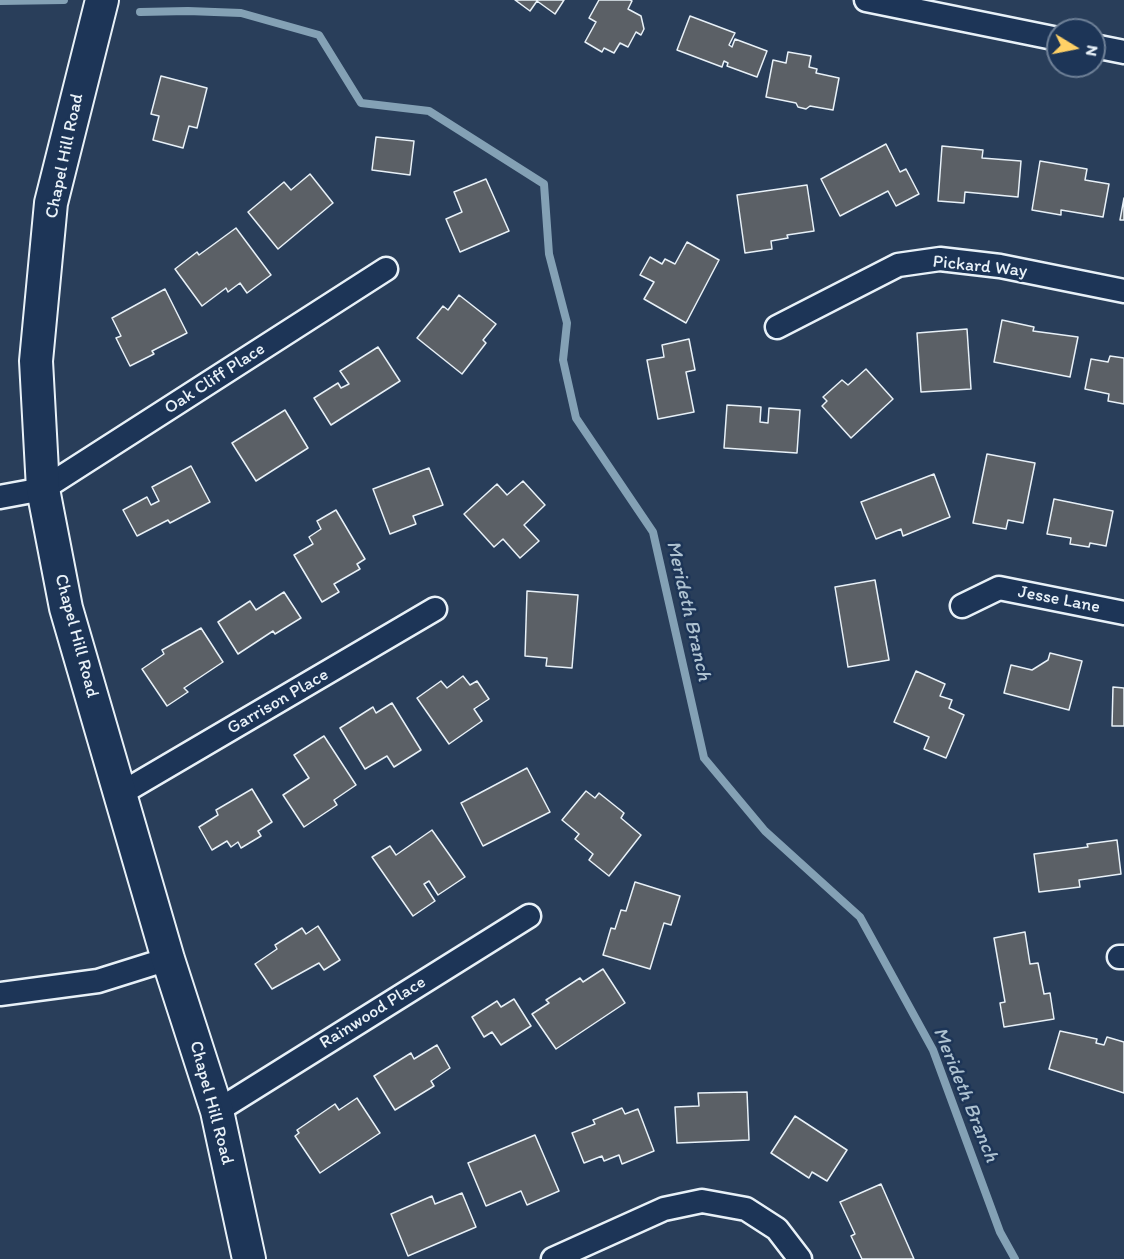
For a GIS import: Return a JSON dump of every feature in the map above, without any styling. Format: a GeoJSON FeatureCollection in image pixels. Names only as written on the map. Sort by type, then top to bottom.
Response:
{"type":"FeatureCollection","features":[{"type":"Feature","properties":{"kind":"street","name":"Chapel Hill Road"},"geometry":{"type":"LineString","coordinates":[[102,0],[51,203],[36,362],[43,489],[66,608],[168,959],[217,1111],[249,1259]]}},
{"type":"Feature","properties":{"kind":"street"},"geometry":{"type":"LineString","coordinates":[[866,0],[1046,37]]}},
{"type":"Feature","properties":{"kind":"street"},"geometry":{"type":"LineString","coordinates":[[1106,48],[1124,52]]}},
{"type":"Feature","properties":{"kind":"street","name":"Pickard Way"},"geometry":{"type":"LineString","coordinates":[[777,327],[898,265],[940,259],[1000,266],[1124,291]]}},
{"type":"Feature","properties":{"kind":"street","name":"Oak Cliff Place"},"geometry":{"type":"LineString","coordinates":[[43,489],[386,268]]}},
{"type":"Feature","properties":{"kind":"street"},"geometry":{"type":"LineString","coordinates":[[0,497],[43,489]]}},
{"type":"Feature","properties":{"kind":"street","name":"Jesse Lane"},"geometry":{"type":"LineString","coordinates":[[962,606],[999,588],[1124,613]]}},
{"type":"Feature","properties":{"kind":"street","name":"Garrison Place"},"geometry":{"type":"LineString","coordinates":[[120,794],[435,609]]}},
{"type":"Feature","properties":{"kind":"street","name":"Rainwood Place"},"geometry":{"type":"LineString","coordinates":[[217,1111],[529,916]]}},
{"type":"Feature","properties":{"kind":"street"},"geometry":{"type":"LineString","coordinates":[[0,994],[98,981],[168,959]]}},
{"type":"Feature","properties":{"kind":"street"},"geometry":{"type":"LineString","coordinates":[[553,1259],[664,1209],[702,1201],[746,1209],[777,1229],[800,1259]]}},
{"type":"Feature","properties":{"kind":"building"},"geometry":{"type":"Polygon","coordinates":[[[515,0],[564,0],[555,14],[537,1],[530,11],[515,0]]]}},
{"type":"Feature","properties":{"kind":"building"},"geometry":{"type":"Polygon","coordinates":[[[599,0],[632,1],[628,9],[641,16],[644,29],[641,35],[636,32],[628,47],[620,43],[614,53],[604,48],[602,52],[585,42],[596,22],[589,18],[599,0]]]}},
{"type":"Feature","properties":{"kind":"building"},"geometry":{"type":"Polygon","coordinates":[[[690,16],[735,33],[729,45],[732,47],[735,39],[767,51],[757,77],[727,66],[728,63],[724,61],[722,67],[677,50],[690,16]]]}},
{"type":"Feature","properties":{"kind":"building"},"geometry":{"type":"Polygon","coordinates":[[[788,52],[811,56],[809,67],[817,69],[816,73],[839,78],[833,110],[810,106],[806,109],[798,107],[796,103],[766,97],[773,60],[786,63],[788,52]]]}},
{"type":"Feature","properties":{"kind":"building"},"geometry":{"type":"Polygon","coordinates":[[[161,76],[207,88],[197,128],[189,126],[183,148],[153,140],[159,116],[151,114],[161,76]]]}},
{"type":"Feature","properties":{"kind":"building"},"geometry":{"type":"Polygon","coordinates":[[[376,137],[414,141],[410,175],[372,170],[376,137]]]}},
{"type":"Feature","properties":{"kind":"building"},"geometry":{"type":"Polygon","coordinates":[[[886,144],[900,172],[906,169],[919,194],[896,206],[888,191],[840,216],[821,179],[886,144]]]}},
{"type":"Feature","properties":{"kind":"building"},"geometry":{"type":"Polygon","coordinates":[[[942,146],[983,150],[982,158],[1021,161],[1018,197],[965,192],[964,203],[938,201],[942,146]]]}},
{"type":"Feature","properties":{"kind":"building"},"geometry":{"type":"Polygon","coordinates":[[[1040,161],[1087,169],[1085,180],[1109,184],[1103,217],[1061,210],[1061,215],[1032,210],[1040,161]]]}},
{"type":"Feature","properties":{"kind":"building"},"geometry":{"type":"Polygon","coordinates":[[[310,174],[333,203],[278,249],[248,212],[284,182],[291,190],[310,174]]]}},
{"type":"Feature","properties":{"kind":"building"},"geometry":{"type":"Polygon","coordinates":[[[486,179],[509,231],[460,252],[446,219],[462,212],[454,192],[486,179]]]}},
{"type":"Feature","properties":{"kind":"building"},"geometry":{"type":"Polygon","coordinates":[[[807,185],[814,231],[787,235],[788,238],[771,241],[772,249],[745,253],[737,195],[807,185]]]}},
{"type":"Feature","properties":{"kind":"building"},"geometry":{"type":"Polygon","coordinates":[[[1124,198],[1124,220],[1120,220],[1124,198]]]}},
{"type":"Feature","properties":{"kind":"building"},"geometry":{"type":"Polygon","coordinates":[[[236,228],[271,275],[247,293],[240,283],[228,292],[226,288],[202,306],[175,269],[197,252],[199,255],[236,228]]]}},
{"type":"Feature","properties":{"kind":"building"},"geometry":{"type":"Polygon","coordinates":[[[687,242],[719,260],[686,323],[644,299],[654,282],[640,275],[650,257],[662,264],[665,259],[675,264],[687,242]]]}},
{"type":"Feature","properties":{"kind":"building"},"geometry":{"type":"Polygon","coordinates":[[[165,289],[187,333],[152,351],[154,354],[130,366],[116,338],[121,336],[112,318],[165,289]]]}},
{"type":"Feature","properties":{"kind":"building"},"geometry":{"type":"Polygon","coordinates":[[[459,295],[496,324],[483,340],[486,343],[462,374],[417,338],[443,306],[448,310],[459,295]]]}},
{"type":"Feature","properties":{"kind":"building"},"geometry":{"type":"Polygon","coordinates":[[[1002,320],[1034,327],[1033,331],[1078,337],[1070,377],[994,362],[1002,320]]]}},
{"type":"Feature","properties":{"kind":"building"},"geometry":{"type":"Polygon","coordinates":[[[967,329],[971,389],[921,392],[917,333],[967,329]]]}},
{"type":"Feature","properties":{"kind":"building"},"geometry":{"type":"Polygon","coordinates":[[[689,339],[695,370],[686,372],[694,412],[658,419],[647,360],[664,357],[662,345],[689,339]]]}},
{"type":"Feature","properties":{"kind":"building"},"geometry":{"type":"Polygon","coordinates":[[[378,347],[400,381],[331,425],[314,398],[338,383],[341,388],[349,384],[340,371],[378,347]]]}},
{"type":"Feature","properties":{"kind":"building"},"geometry":{"type":"Polygon","coordinates":[[[1110,356],[1124,358],[1124,404],[1108,401],[1109,394],[1085,389],[1091,359],[1108,362],[1110,356]]]}},
{"type":"Feature","properties":{"kind":"building"},"geometry":{"type":"Polygon","coordinates":[[[866,369],[893,399],[851,438],[822,406],[827,401],[823,397],[842,380],[848,385],[866,369]]]}},
{"type":"Feature","properties":{"kind":"building"},"geometry":{"type":"Polygon","coordinates":[[[727,405],[761,407],[760,422],[768,423],[769,408],[800,410],[797,453],[724,448],[727,405]]]}},
{"type":"Feature","properties":{"kind":"building"},"geometry":{"type":"Polygon","coordinates":[[[285,410],[308,448],[256,481],[232,443],[285,410]]]}},
{"type":"Feature","properties":{"kind":"building"},"geometry":{"type":"Polygon","coordinates":[[[987,454],[1035,463],[1023,523],[1008,520],[1006,529],[973,523],[987,454]]]}},
{"type":"Feature","properties":{"kind":"building"},"geometry":{"type":"Polygon","coordinates":[[[191,466],[210,502],[170,523],[168,520],[137,536],[123,510],[147,497],[151,505],[159,501],[152,487],[191,466]]]}},
{"type":"Feature","properties":{"kind":"building"},"geometry":{"type":"Polygon","coordinates":[[[429,468],[443,505],[413,516],[416,524],[390,534],[373,489],[429,468]]]}},
{"type":"Feature","properties":{"kind":"building"},"geometry":{"type":"Polygon","coordinates":[[[934,474],[950,517],[903,536],[901,529],[876,539],[861,502],[934,474]]]}},
{"type":"Feature","properties":{"kind":"building"},"geometry":{"type":"Polygon","coordinates":[[[523,481],[545,505],[524,525],[539,541],[520,558],[503,539],[494,547],[464,514],[497,484],[507,495],[523,481]]]}},
{"type":"Feature","properties":{"kind":"building"},"geometry":{"type":"Polygon","coordinates":[[[1054,499],[1113,511],[1106,546],[1090,543],[1089,547],[1070,544],[1071,538],[1047,534],[1054,499]]]}},
{"type":"Feature","properties":{"kind":"building"},"geometry":{"type":"Polygon","coordinates":[[[336,510],[365,559],[357,564],[360,569],[334,584],[339,592],[322,602],[294,555],[313,544],[309,537],[321,529],[317,521],[336,510]]]}},
{"type":"Feature","properties":{"kind":"building"},"geometry":{"type":"Polygon","coordinates":[[[875,580],[889,660],[848,667],[835,587],[875,580]]]}},
{"type":"Feature","properties":{"kind":"building"},"geometry":{"type":"Polygon","coordinates":[[[527,591],[578,595],[572,668],[546,666],[547,658],[525,656],[527,591]]]}},
{"type":"Feature","properties":{"kind":"building"},"geometry":{"type":"Polygon","coordinates":[[[284,592],[301,618],[275,634],[273,631],[238,654],[218,622],[250,601],[256,610],[284,592]]]}},
{"type":"Feature","properties":{"kind":"building"},"geometry":{"type":"Polygon","coordinates":[[[201,628],[223,662],[184,688],[188,692],[167,706],[142,669],[164,654],[162,650],[201,628]]]}},
{"type":"Feature","properties":{"kind":"building"},"geometry":{"type":"Polygon","coordinates":[[[1050,653],[1082,661],[1069,710],[1004,693],[1011,665],[1032,670],[1048,660],[1050,653]]]}},
{"type":"Feature","properties":{"kind":"building"},"geometry":{"type":"Polygon","coordinates":[[[916,671],[945,684],[940,696],[952,700],[949,708],[964,715],[946,758],[924,749],[929,737],[894,722],[916,671]]]}},
{"type":"Feature","properties":{"kind":"building"},"geometry":{"type":"Polygon","coordinates":[[[463,676],[470,685],[477,681],[489,699],[474,709],[482,721],[449,744],[417,698],[441,681],[447,688],[463,676]]]}},
{"type":"Feature","properties":{"kind":"building"},"geometry":{"type":"Polygon","coordinates":[[[1113,687],[1124,688],[1124,726],[1112,726],[1113,687]]]}},
{"type":"Feature","properties":{"kind":"building"},"geometry":{"type":"Polygon","coordinates":[[[392,703],[421,750],[394,767],[387,756],[365,769],[340,728],[373,707],[376,713],[392,703]]]}},
{"type":"Feature","properties":{"kind":"building"},"geometry":{"type":"Polygon","coordinates":[[[324,736],[356,785],[334,800],[337,805],[304,827],[283,795],[309,778],[294,755],[324,736]]]}},
{"type":"Feature","properties":{"kind":"building"},"geometry":{"type":"Polygon","coordinates":[[[527,768],[550,812],[483,846],[461,803],[527,768]]]}},
{"type":"Feature","properties":{"kind":"building"},"geometry":{"type":"Polygon","coordinates":[[[252,789],[272,822],[258,831],[261,836],[241,848],[238,842],[231,847],[227,841],[212,850],[199,827],[218,815],[216,810],[252,789]]]}},
{"type":"Feature","properties":{"kind":"building"},"geometry":{"type":"Polygon","coordinates":[[[586,791],[595,798],[599,793],[624,813],[621,818],[641,835],[609,876],[589,860],[593,854],[575,839],[579,834],[562,820],[586,791]]]}},
{"type":"Feature","properties":{"kind":"building"},"geometry":{"type":"Polygon","coordinates":[[[432,830],[465,877],[438,895],[429,881],[424,884],[435,901],[413,916],[372,857],[390,846],[396,855],[432,830]]]}},
{"type":"Feature","properties":{"kind":"building"},"geometry":{"type":"Polygon","coordinates":[[[1117,840],[1121,874],[1079,880],[1080,887],[1039,892],[1034,854],[1088,847],[1087,844],[1117,840]]]}},
{"type":"Feature","properties":{"kind":"building"},"geometry":{"type":"Polygon","coordinates":[[[635,882],[680,896],[671,925],[664,923],[650,969],[603,955],[611,928],[615,929],[621,910],[626,911],[635,882]]]}},
{"type":"Feature","properties":{"kind":"building"},"geometry":{"type":"Polygon","coordinates":[[[318,926],[340,960],[324,970],[319,963],[272,989],[255,964],[277,949],[275,945],[302,928],[306,934],[318,926]]]}},
{"type":"Feature","properties":{"kind":"building"},"geometry":{"type":"Polygon","coordinates":[[[1025,932],[1030,964],[1038,963],[1044,994],[1050,993],[1054,1019],[1004,1027],[1000,1003],[1005,1002],[994,938],[1025,932]]]}},
{"type":"Feature","properties":{"kind":"building"},"geometry":{"type":"Polygon","coordinates":[[[603,969],[625,1003],[556,1049],[532,1014],[549,1003],[546,1000],[580,978],[583,982],[603,969]]]}},
{"type":"Feature","properties":{"kind":"building"},"geometry":{"type":"Polygon","coordinates":[[[514,999],[531,1026],[501,1045],[492,1032],[484,1037],[472,1017],[497,1001],[501,1007],[514,999]]]}},
{"type":"Feature","properties":{"kind":"building"},"geometry":{"type":"Polygon","coordinates":[[[1060,1031],[1097,1039],[1096,1043],[1104,1045],[1107,1037],[1124,1042],[1124,1093],[1049,1069],[1060,1031]]]}},
{"type":"Feature","properties":{"kind":"building"},"geometry":{"type":"Polygon","coordinates":[[[437,1045],[450,1068],[431,1081],[434,1086],[395,1110],[374,1076],[411,1053],[414,1059],[437,1045]]]}},
{"type":"Feature","properties":{"kind":"building"},"geometry":{"type":"Polygon","coordinates":[[[747,1092],[749,1140],[677,1143],[675,1107],[699,1106],[698,1093],[747,1092]]]}},
{"type":"Feature","properties":{"kind":"building"},"geometry":{"type":"Polygon","coordinates":[[[357,1098],[380,1133],[320,1173],[295,1136],[299,1133],[297,1130],[335,1104],[339,1110],[357,1098]]]}},
{"type":"Feature","properties":{"kind":"building"},"geometry":{"type":"Polygon","coordinates":[[[622,1108],[625,1114],[638,1109],[654,1151],[622,1164],[619,1155],[604,1161],[602,1156],[584,1163],[572,1133],[595,1124],[593,1120],[622,1108]]]}},
{"type":"Feature","properties":{"kind":"building"},"geometry":{"type":"Polygon","coordinates":[[[795,1116],[847,1150],[827,1181],[812,1172],[809,1178],[771,1153],[795,1116]]]}},
{"type":"Feature","properties":{"kind":"building"},"geometry":{"type":"Polygon","coordinates":[[[535,1135],[559,1191],[527,1205],[521,1191],[486,1206],[468,1163],[535,1135]]]}},
{"type":"Feature","properties":{"kind":"building"},"geometry":{"type":"Polygon","coordinates":[[[881,1184],[914,1259],[862,1259],[851,1236],[855,1234],[840,1202],[881,1184]]]}},
{"type":"Feature","properties":{"kind":"building"},"geometry":{"type":"Polygon","coordinates":[[[462,1193],[476,1227],[408,1256],[391,1214],[432,1196],[435,1204],[462,1193]]]}},
{"type":"Feature","properties":{"kind":"waterway","name":"Merideth Branch"},"geometry":{"type":"LineString","coordinates":[[0,1],[64,0]]}},
{"type":"Feature","properties":{"kind":"waterway","name":"Merideth Branch"},"geometry":{"type":"LineString","coordinates":[[140,12],[241,13],[319,35],[361,103],[429,111],[544,184],[549,254],[567,323],[563,360],[576,418],[653,532],[704,758],[765,831],[860,917],[933,1050],[1000,1232],[1015,1259]]}}]}
